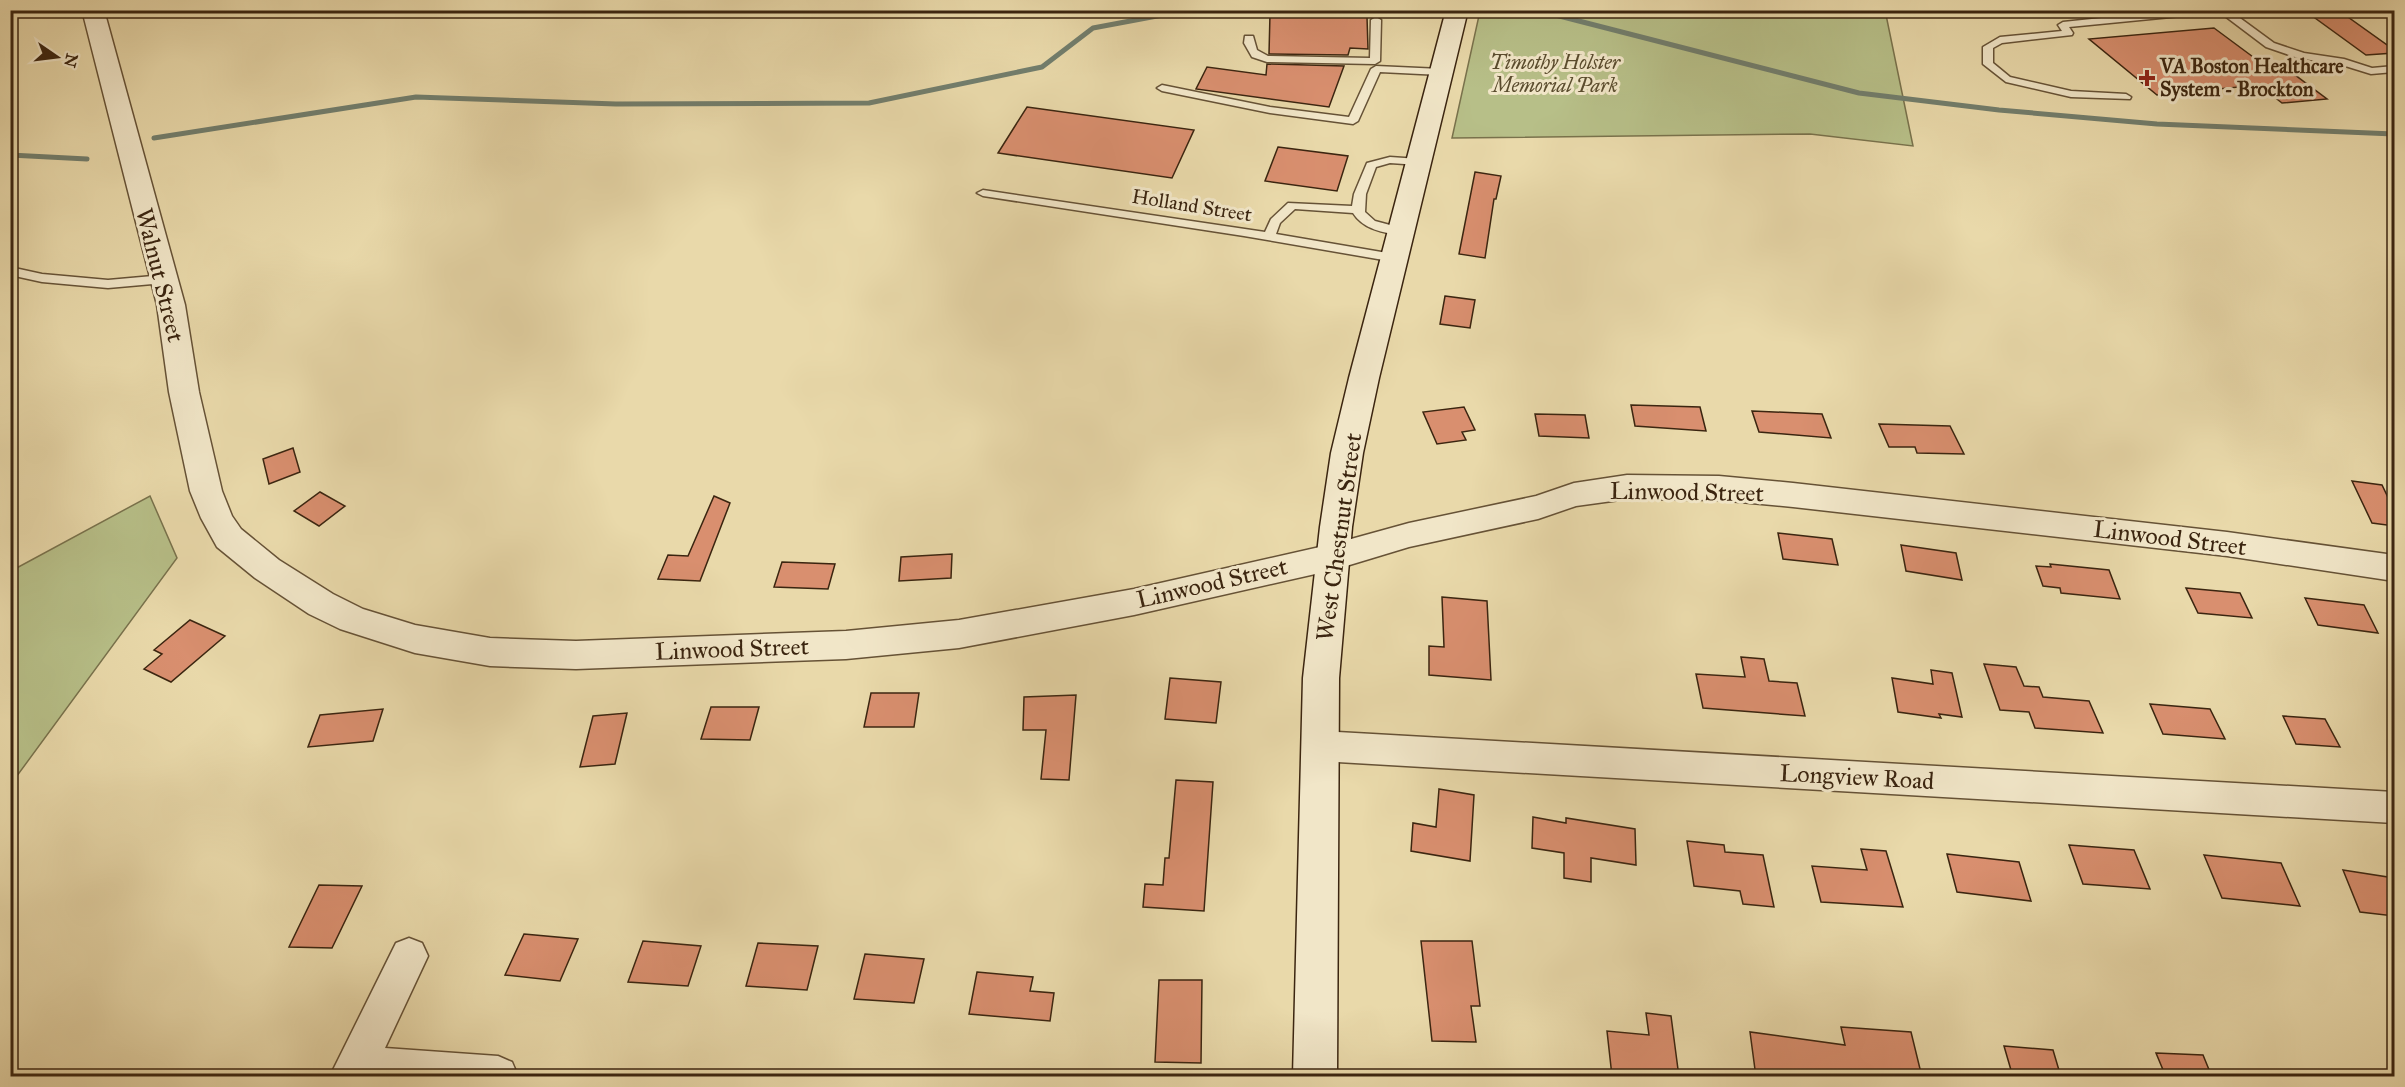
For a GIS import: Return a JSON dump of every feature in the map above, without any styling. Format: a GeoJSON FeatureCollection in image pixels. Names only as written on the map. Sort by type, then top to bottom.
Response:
{"type":"FeatureCollection","features":[{"type":"Feature","properties":{"kind":"street","name":"Walnut Street"},"geometry":{"type":"LineString","coordinates":[[93,10],[175,324],[184,392],[206,491],[217,518],[229,538]]}},
{"type":"Feature","properties":{"kind":"street","name":"West Chestnut Street"},"geometry":{"type":"LineString","coordinates":[[1315,1077],[1322,666],[1333,557],[1347,453],[1457,10]]}},
{"type":"Feature","properties":{"kind":"street","name":"Linwood Street"},"geometry":{"type":"LineString","coordinates":[[229,538],[267,569],[321,604],[382,630],[449,646],[490,651],[565,655],[846,645],[959,634],[1134,602],[1333,557],[1392,539],[1538,507],[1574,495],[1627,487],[1682,487],[1793,495],[2250,547],[2394,568]]}},
{"type":"Feature","properties":{"kind":"street","name":"Longview Road"},"geometry":{"type":"LineString","coordinates":[[1320,746],[2394,808]]}},
{"type":"Feature","properties":{"kind":"street"},"geometry":{"type":"LineString","coordinates":[[409,956],[353,1071],[498,1077]]}},
{"type":"Feature","properties":{"kind":"lane"},"geometry":{"type":"LineString","coordinates":[[2126,97],[2071,94],[2006,79],[1988,64],[1988,47],[2000,40],[2068,33],[2063,25],[2212,10]]}},
{"type":"Feature","properties":{"kind":"lane"},"geometry":{"type":"LineString","coordinates":[[2222,10],[2270,45],[2283,50],[2302,56],[2344,62],[2371,71],[2394,69]]}},
{"type":"Feature","properties":{"kind":"lane"},"geometry":{"type":"LineString","coordinates":[[2383,10],[2394,18]]}},
{"type":"Feature","properties":{"kind":"lane"},"geometry":{"type":"LineString","coordinates":[[1162,87],[1270,110],[1353,121],[1376,65],[1376,20]]}},
{"type":"Feature","properties":{"kind":"lane"},"geometry":{"type":"LineString","coordinates":[[1249,38],[1252,52],[1267,59],[1376,65],[1441,72]]}},
{"type":"Feature","properties":{"kind":"lane"},"geometry":{"type":"LineString","coordinates":[[1398,245],[1361,220],[1358,210],[1361,189],[1371,165],[1390,160],[1419,162]]}},
{"type":"Feature","properties":{"kind":"lane","name":"Holland Street"},"geometry":{"type":"LineString","coordinates":[[983,193],[1269,236],[1398,245]]}},
{"type":"Feature","properties":{"kind":"lane"},"geometry":{"type":"LineString","coordinates":[[1269,236],[1275,222],[1292,205],[1358,210]]}},
{"type":"Feature","properties":{"kind":"lane"},"geometry":{"type":"LineString","coordinates":[[10,271],[42,278],[108,284],[164,279]]}},
{"type":"Feature","properties":{"kind":"green space","name":"Timothy Holster Memorial Park"},"geometry":{"type":"Polygon","coordinates":[[[1885,10],[1913,146],[1810,134],[1452,138],[1480,11],[1885,10]]]}},
{"type":"Feature","properties":{"kind":"green space"},"geometry":{"type":"Polygon","coordinates":[[[150,496],[177,558],[11,784],[11,571],[150,496]]]}},
{"type":"Feature","properties":{"kind":"building"},"geometry":{"type":"Polygon","coordinates":[[[2304,10],[2338,10],[2394,50],[2394,53],[2366,55],[2304,10]]]}},
{"type":"Feature","properties":{"kind":"building"},"geometry":{"type":"Polygon","coordinates":[[[1270,14],[1367,17],[1368,49],[1350,48],[1348,55],[1269,54],[1270,14]]]}},
{"type":"Feature","properties":{"kind":"building"},"geometry":{"type":"Polygon","coordinates":[[[2214,28],[2268,68],[2283,66],[2327,99],[2282,103],[2259,85],[2157,95],[2089,39],[2214,28]]]}},
{"type":"Feature","properties":{"kind":"building"},"geometry":{"type":"Polygon","coordinates":[[[1267,64],[1344,66],[1329,107],[1196,89],[1207,67],[1266,75],[1267,64]]]}},
{"type":"Feature","properties":{"kind":"building"},"geometry":{"type":"Polygon","coordinates":[[[1027,107],[1194,130],[1172,178],[998,153],[1027,107]]]}},
{"type":"Feature","properties":{"kind":"building"},"geometry":{"type":"Polygon","coordinates":[[[1278,147],[1348,156],[1337,191],[1265,181],[1278,147]]]}},
{"type":"Feature","properties":{"kind":"building"},"geometry":{"type":"Polygon","coordinates":[[[1475,172],[1501,176],[1496,199],[1494,199],[1485,258],[1459,254],[1475,172]]]}},
{"type":"Feature","properties":{"kind":"building"},"geometry":{"type":"Polygon","coordinates":[[[1445,296],[1475,300],[1470,328],[1440,324],[1445,296]]]}},
{"type":"Feature","properties":{"kind":"building"},"geometry":{"type":"Polygon","coordinates":[[[1631,405],[1700,407],[1706,431],[1635,426],[1631,405]]]}},
{"type":"Feature","properties":{"kind":"building"},"geometry":{"type":"Polygon","coordinates":[[[1464,407],[1475,430],[1462,432],[1466,440],[1437,444],[1423,412],[1464,407]]]}},
{"type":"Feature","properties":{"kind":"building"},"geometry":{"type":"Polygon","coordinates":[[[1752,411],[1822,414],[1831,438],[1759,432],[1752,411]]]}},
{"type":"Feature","properties":{"kind":"building"},"geometry":{"type":"Polygon","coordinates":[[[1535,414],[1585,415],[1589,438],[1539,436],[1535,414]]]}},
{"type":"Feature","properties":{"kind":"building"},"geometry":{"type":"Polygon","coordinates":[[[1879,424],[1950,426],[1964,454],[1917,453],[1915,447],[1889,447],[1879,424]]]}},
{"type":"Feature","properties":{"kind":"building"},"geometry":{"type":"Polygon","coordinates":[[[293,448],[300,472],[269,484],[263,459],[293,448]]]}},
{"type":"Feature","properties":{"kind":"building"},"geometry":{"type":"Polygon","coordinates":[[[2352,481],[2382,485],[2394,510],[2394,526],[2372,523],[2352,481]]]}},
{"type":"Feature","properties":{"kind":"building"},"geometry":{"type":"Polygon","coordinates":[[[320,492],[345,506],[319,526],[294,511],[320,492]]]}},
{"type":"Feature","properties":{"kind":"building"},"geometry":{"type":"Polygon","coordinates":[[[714,496],[730,503],[700,581],[658,579],[668,555],[688,556],[714,496]]]}},
{"type":"Feature","properties":{"kind":"building"},"geometry":{"type":"Polygon","coordinates":[[[1778,533],[1832,539],[1838,565],[1783,559],[1778,533]]]}},
{"type":"Feature","properties":{"kind":"building"},"geometry":{"type":"Polygon","coordinates":[[[1901,545],[1956,553],[1962,580],[1906,571],[1901,545]]]}},
{"type":"Feature","properties":{"kind":"building"},"geometry":{"type":"Polygon","coordinates":[[[952,554],[951,578],[899,581],[901,557],[952,554]]]}},
{"type":"Feature","properties":{"kind":"building"},"geometry":{"type":"Polygon","coordinates":[[[782,562],[835,564],[828,589],[774,587],[782,562]]]}},
{"type":"Feature","properties":{"kind":"building"},"geometry":{"type":"Polygon","coordinates":[[[2050,564],[2109,570],[2120,599],[2061,593],[2060,588],[2043,586],[2036,566],[2051,567],[2050,564]]]}},
{"type":"Feature","properties":{"kind":"building"},"geometry":{"type":"Polygon","coordinates":[[[2186,588],[2240,593],[2252,618],[2198,613],[2186,588]]]}},
{"type":"Feature","properties":{"kind":"building"},"geometry":{"type":"Polygon","coordinates":[[[1442,597],[1487,601],[1491,680],[1429,675],[1429,646],[1444,647],[1442,597]]]}},
{"type":"Feature","properties":{"kind":"building"},"geometry":{"type":"Polygon","coordinates":[[[2305,598],[2364,605],[2378,633],[2318,625],[2305,598]]]}},
{"type":"Feature","properties":{"kind":"building"},"geometry":{"type":"Polygon","coordinates":[[[190,620],[225,636],[171,682],[144,669],[162,654],[154,650],[190,620]]]}},
{"type":"Feature","properties":{"kind":"building"},"geometry":{"type":"Polygon","coordinates":[[[1741,657],[1764,659],[1769,681],[1797,683],[1805,716],[1703,708],[1696,674],[1745,677],[1741,657]]]}},
{"type":"Feature","properties":{"kind":"building"},"geometry":{"type":"Polygon","coordinates":[[[1984,664],[2016,667],[2024,686],[2039,687],[2043,697],[2089,701],[2103,733],[2035,728],[2029,712],[2000,710],[1984,664]]]}},
{"type":"Feature","properties":{"kind":"building"},"geometry":{"type":"Polygon","coordinates":[[[1931,670],[1952,673],[1962,717],[1939,714],[1941,718],[1898,712],[1892,678],[1933,684],[1931,670]]]}},
{"type":"Feature","properties":{"kind":"building"},"geometry":{"type":"Polygon","coordinates":[[[1170,678],[1221,682],[1216,723],[1165,719],[1170,678]]]}},
{"type":"Feature","properties":{"kind":"building"},"geometry":{"type":"Polygon","coordinates":[[[871,693],[919,693],[914,727],[864,727],[871,693]]]}},
{"type":"Feature","properties":{"kind":"building"},"geometry":{"type":"Polygon","coordinates":[[[1076,695],[1069,780],[1041,779],[1046,730],[1023,730],[1024,697],[1076,695]]]}},
{"type":"Feature","properties":{"kind":"building"},"geometry":{"type":"Polygon","coordinates":[[[2150,704],[2210,709],[2225,739],[2163,734],[2150,704]]]}},
{"type":"Feature","properties":{"kind":"building"},"geometry":{"type":"Polygon","coordinates":[[[711,707],[759,707],[750,740],[701,739],[711,707]]]}},
{"type":"Feature","properties":{"kind":"building"},"geometry":{"type":"Polygon","coordinates":[[[383,709],[373,741],[308,747],[320,715],[383,709]]]}},
{"type":"Feature","properties":{"kind":"building"},"geometry":{"type":"Polygon","coordinates":[[[627,713],[615,764],[580,767],[593,716],[627,713]]]}},
{"type":"Feature","properties":{"kind":"building"},"geometry":{"type":"Polygon","coordinates":[[[2283,716],[2325,719],[2340,747],[2296,744],[2283,716]]]}},
{"type":"Feature","properties":{"kind":"building"},"geometry":{"type":"Polygon","coordinates":[[[1176,780],[1213,782],[1204,911],[1143,907],[1145,884],[1163,885],[1165,858],[1169,858],[1176,780]]]}},
{"type":"Feature","properties":{"kind":"building"},"geometry":{"type":"Polygon","coordinates":[[[1439,789],[1474,795],[1470,861],[1411,851],[1413,823],[1436,827],[1439,789]]]}},
{"type":"Feature","properties":{"kind":"building"},"geometry":{"type":"Polygon","coordinates":[[[1533,817],[1566,823],[1566,818],[1635,829],[1636,865],[1591,858],[1591,882],[1564,878],[1564,853],[1532,848],[1533,817]]]}},
{"type":"Feature","properties":{"kind":"building"},"geometry":{"type":"Polygon","coordinates":[[[1687,841],[1724,845],[1725,852],[1763,855],[1774,907],[1743,904],[1740,891],[1694,886],[1687,841]]]}},
{"type":"Feature","properties":{"kind":"building"},"geometry":{"type":"Polygon","coordinates":[[[2069,845],[2134,850],[2150,889],[2083,884],[2069,845]]]}},
{"type":"Feature","properties":{"kind":"building"},"geometry":{"type":"Polygon","coordinates":[[[1861,849],[1886,851],[1903,907],[1821,902],[1812,866],[1867,870],[1861,849]]]}},
{"type":"Feature","properties":{"kind":"building"},"geometry":{"type":"Polygon","coordinates":[[[1947,854],[2019,862],[2031,901],[1957,892],[1947,854]]]}},
{"type":"Feature","properties":{"kind":"building"},"geometry":{"type":"Polygon","coordinates":[[[2204,855],[2281,863],[2300,906],[2222,898],[2204,855]]]}},
{"type":"Feature","properties":{"kind":"building"},"geometry":{"type":"Polygon","coordinates":[[[2343,870],[2394,878],[2394,916],[2360,912],[2343,870]]]}},
{"type":"Feature","properties":{"kind":"building"},"geometry":{"type":"Polygon","coordinates":[[[319,885],[362,886],[332,948],[289,947],[319,885]]]}},
{"type":"Feature","properties":{"kind":"building"},"geometry":{"type":"Polygon","coordinates":[[[524,934],[578,939],[560,981],[505,975],[524,934]]]}},
{"type":"Feature","properties":{"kind":"building"},"geometry":{"type":"Polygon","coordinates":[[[643,941],[701,946],[688,986],[628,982],[643,941]]]}},
{"type":"Feature","properties":{"kind":"building"},"geometry":{"type":"Polygon","coordinates":[[[1421,941],[1472,941],[1480,1006],[1471,1006],[1476,1042],[1432,1041],[1421,941]]]}},
{"type":"Feature","properties":{"kind":"building"},"geometry":{"type":"Polygon","coordinates":[[[758,943],[818,946],[807,990],[746,986],[758,943]]]}},
{"type":"Feature","properties":{"kind":"building"},"geometry":{"type":"Polygon","coordinates":[[[865,954],[924,959],[914,1003],[854,999],[865,954]]]}},
{"type":"Feature","properties":{"kind":"building"},"geometry":{"type":"Polygon","coordinates":[[[977,972],[1033,977],[1030,991],[1054,993],[1050,1021],[969,1014],[977,972]]]}},
{"type":"Feature","properties":{"kind":"building"},"geometry":{"type":"Polygon","coordinates":[[[1159,980],[1202,980],[1201,1063],[1155,1062],[1159,980]]]}},
{"type":"Feature","properties":{"kind":"building"},"geometry":{"type":"Polygon","coordinates":[[[1646,1013],[1671,1016],[1679,1077],[1612,1076],[1607,1031],[1649,1035],[1646,1013]]]}},
{"type":"Feature","properties":{"kind":"building"},"geometry":{"type":"Polygon","coordinates":[[[1841,1027],[1911,1032],[1922,1077],[1756,1077],[1750,1032],[1845,1045],[1841,1027]]]}},
{"type":"Feature","properties":{"kind":"building"},"geometry":{"type":"Polygon","coordinates":[[[2004,1046],[2053,1050],[2061,1077],[2013,1077],[2004,1046]]]}},
{"type":"Feature","properties":{"kind":"building"},"geometry":{"type":"Polygon","coordinates":[[[2156,1053],[2203,1055],[2212,1077],[2166,1077],[2156,1053]]]}},
{"type":"Feature","properties":{"kind":"waterway"},"geometry":{"type":"LineString","coordinates":[[154,138],[416,97],[616,104],[869,103],[1042,67],[1093,28],[1189,10]]}},
{"type":"Feature","properties":{"kind":"waterway"},"geometry":{"type":"LineString","coordinates":[[1536,10],[1859,93],[1999,110],[2157,124],[2394,134]]}},
{"type":"Feature","properties":{"kind":"waterway"},"geometry":{"type":"LineString","coordinates":[[10,155],[87,159]]}},
{"type":"Feature","properties":{"kind":"place","name":"VA Boston Healthcare System - Brockton"},"geometry":{"type":"Point","coordinates":[2147,78]}}]}
